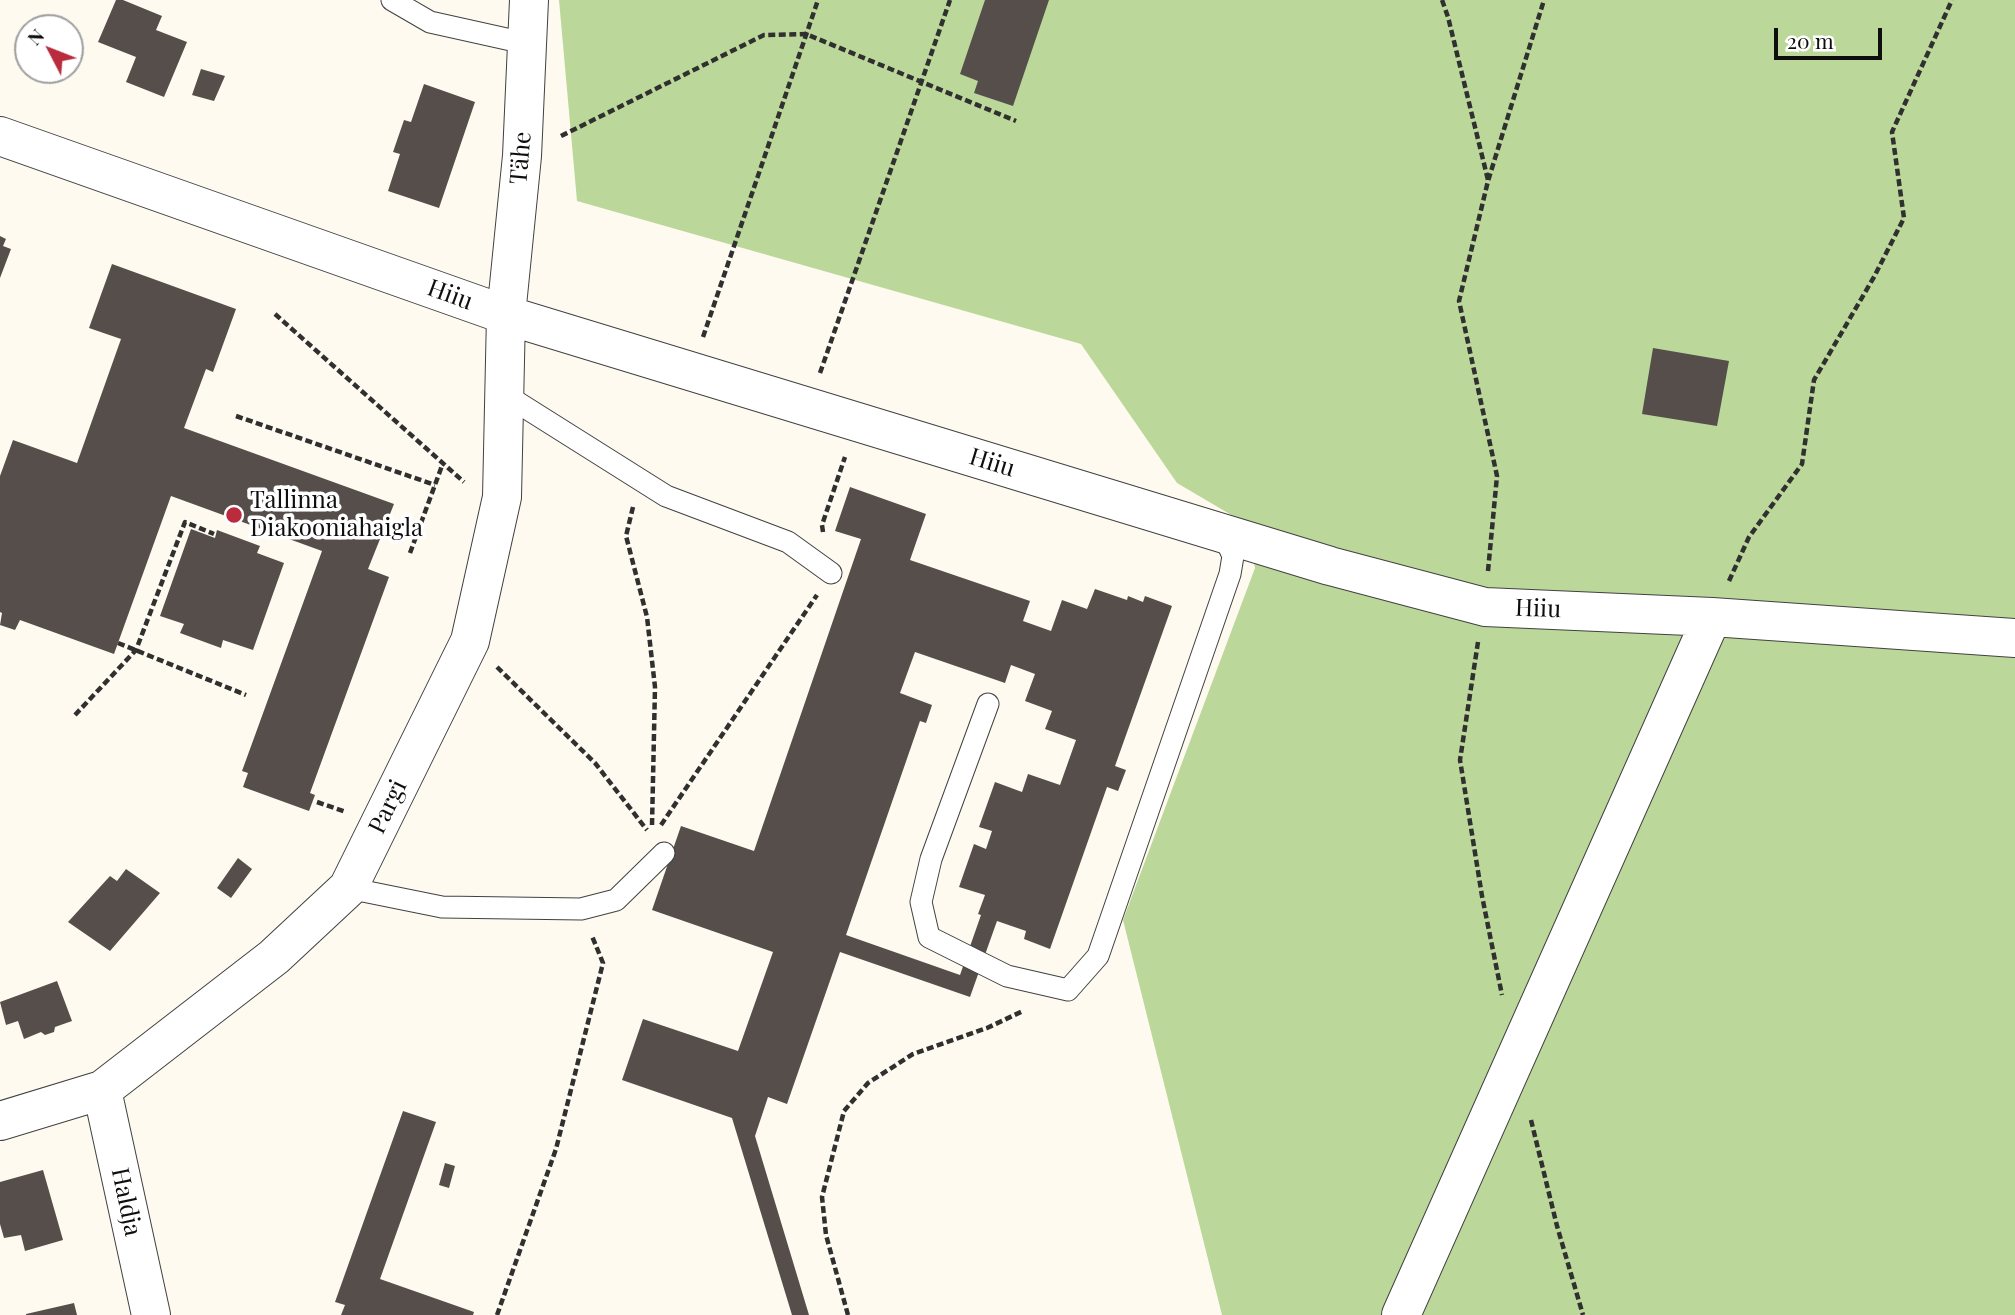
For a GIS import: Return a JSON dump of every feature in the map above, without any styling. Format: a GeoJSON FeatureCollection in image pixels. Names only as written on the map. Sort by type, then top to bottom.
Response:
{"type":"FeatureCollection","features":[{"type":"Feature","properties":{"kind":"street","name":"Tähe"},"geometry":{"type":"LineString","coordinates":[[506,315],[522,156],[529,0]]}},
{"type":"Feature","properties":{"kind":"street","name":"Hiiu"},"geometry":{"type":"LineString","coordinates":[[0,136],[506,315],[1330,566],[1485,607],[1712,617],[2015,638]]}},
{"type":"Feature","properties":{"kind":"street","name":"Pargi"},"geometry":{"type":"LineString","coordinates":[[0,1121],[102,1090],[274,957],[348,888],[470,641],[502,497],[506,315]]}},
{"type":"Feature","properties":{"kind":"street"},"geometry":{"type":"LineString","coordinates":[[1401,1315],[1712,617]]}},
{"type":"Feature","properties":{"kind":"street","name":"Haldja"},"geometry":{"type":"LineString","coordinates":[[102,1090],[151,1315]]}},
{"type":"Feature","properties":{"kind":"lane"},"geometry":{"type":"LineString","coordinates":[[392,0],[430,22],[529,44]]}},
{"type":"Feature","properties":{"kind":"lane"},"geometry":{"type":"LineString","coordinates":[[504,394],[666,496],[788,542],[831,573]]}},
{"type":"Feature","properties":{"kind":"lane"},"geometry":{"type":"LineString","coordinates":[[988,704],[931,859],[920,902],[929,937],[1007,976],[1068,990],[1098,956],[1230,574],[1233,556],[1223,534]]}},
{"type":"Feature","properties":{"kind":"lane"},"geometry":{"type":"LineString","coordinates":[[348,888],[442,907],[581,909],[616,901],[658,846]]}},
{"type":"Feature","properties":{"kind":"path"},"geometry":{"type":"LineString","coordinates":[[691,372],[818,0]]}},
{"type":"Feature","properties":{"kind":"path"},"geometry":{"type":"LineString","coordinates":[[808,407],[950,0]]}},
{"type":"Feature","properties":{"kind":"path"},"geometry":{"type":"LineString","coordinates":[[1441,0],[1448,18],[1488,181]]}},
{"type":"Feature","properties":{"kind":"path"},"geometry":{"type":"LineString","coordinates":[[1504,1004],[1482,896],[1460,760],[1472,671],[1485,607],[1497,476],[1459,301],[1488,181],[1544,0]]}},
{"type":"Feature","properties":{"kind":"path"},"geometry":{"type":"LineString","coordinates":[[1712,617],[1749,537],[1802,464],[1814,380],[1905,218],[1892,132],[1952,0]]}},
{"type":"Feature","properties":{"kind":"path"},"geometry":{"type":"LineString","coordinates":[[522,156],[764,35],[806,34],[1016,121]]}},
{"type":"Feature","properties":{"kind":"path"},"geometry":{"type":"LineString","coordinates":[[275,314],[470,488]]}},
{"type":"Feature","properties":{"kind":"path"},"geometry":{"type":"LineString","coordinates":[[236,416],[435,485]]}},
{"type":"Feature","properties":{"kind":"path"},"geometry":{"type":"LineString","coordinates":[[658,846],[831,573],[822,526],[858,422]]}},
{"type":"Feature","properties":{"kind":"path"},"geometry":{"type":"LineString","coordinates":[[410,553],[443,463]]}},
{"type":"Feature","properties":{"kind":"path"},"geometry":{"type":"LineString","coordinates":[[648,485],[632,508],[626,536],[648,617],[655,687],[658,846]]}},
{"type":"Feature","properties":{"kind":"path"},"geometry":{"type":"LineString","coordinates":[[75,715],[136,650],[185,522],[214,534]]}},
{"type":"Feature","properties":{"kind":"path"},"geometry":{"type":"LineString","coordinates":[[470,641],[595,763],[658,846]]}},
{"type":"Feature","properties":{"kind":"path"},"geometry":{"type":"LineString","coordinates":[[118,643],[246,695]]}},
{"type":"Feature","properties":{"kind":"path"},"geometry":{"type":"LineString","coordinates":[[317,802],[355,815]]}},
{"type":"Feature","properties":{"kind":"path"},"geometry":{"type":"LineString","coordinates":[[497,1315],[556,1149],[604,963],[581,909]]}},
{"type":"Feature","properties":{"kind":"path"},"geometry":{"type":"LineString","coordinates":[[848,1315],[826,1235],[822,1196],[844,1111],[868,1083],[912,1054],[987,1028],[1068,990]]}},
{"type":"Feature","properties":{"kind":"path"},"geometry":{"type":"LineString","coordinates":[[1516,1059],[1557,1226],[1583,1315]]}},
{"type":"Feature","properties":{"kind":"green space"},"geometry":{"type":"Polygon","coordinates":[[[559,0],[2015,0],[2015,1315],[1222,1315],[1123,920],[1255,568],[1245,523],[1177,483],[1081,344],[577,201],[559,0]]]}},
{"type":"Feature","properties":{"kind":"building"},"geometry":{"type":"Polygon","coordinates":[[[116,0],[123,0],[162,16],[156,30],[187,42],[164,97],[126,82],[136,57],[98,42],[116,0]]]}},
{"type":"Feature","properties":{"kind":"building"},"geometry":{"type":"Polygon","coordinates":[[[985,0],[1049,0],[1013,106],[974,93],[978,81],[960,74],[985,0]]]}},
{"type":"Feature","properties":{"kind":"building"},"geometry":{"type":"Polygon","coordinates":[[[201,69],[225,76],[214,101],[192,95],[201,69]]]}},
{"type":"Feature","properties":{"kind":"building"},"geometry":{"type":"Polygon","coordinates":[[[424,84],[475,102],[439,208],[388,191],[400,154],[393,152],[404,120],[411,122],[424,84]]]}},
{"type":"Feature","properties":{"kind":"building"},"geometry":{"type":"Polygon","coordinates":[[[0,236],[6,239],[3,246],[11,249],[0,278],[0,236]]]}},
{"type":"Feature","properties":{"kind":"building"},"geometry":{"type":"Polygon","coordinates":[[[112,264],[236,309],[213,372],[206,369],[184,428],[394,504],[368,569],[389,577],[310,793],[315,795],[309,811],[243,787],[248,773],[242,771],[322,551],[171,496],[114,654],[20,620],[15,630],[0,625],[0,476],[13,440],[77,463],[121,339],[89,328],[112,264]]]}},
{"type":"Feature","properties":{"kind":"building"},"geometry":{"type":"Polygon","coordinates":[[[1653,348],[1729,361],[1717,426],[1642,414],[1653,348]]]}},
{"type":"Feature","properties":{"kind":"building"},"geometry":{"type":"Polygon","coordinates":[[[850,487],[926,514],[910,560],[1030,601],[1023,621],[1051,631],[1062,600],[1087,609],[1095,589],[1127,600],[1128,596],[1143,602],[1145,596],[1172,606],[1115,766],[1126,770],[1118,791],[1107,787],[1050,949],[1024,939],[1026,931],[997,921],[970,997],[840,952],[787,1104],[768,1097],[755,1136],[809,1315],[792,1315],[732,1118],[622,1080],[643,1019],[738,1051],[773,952],[652,910],[681,826],[754,851],[861,539],[835,531],[850,487]],[[915,652],[900,693],[932,705],[926,723],[920,721],[846,935],[960,975],[981,915],[978,914],[985,895],[959,887],[974,844],[986,849],[992,831],[979,827],[995,782],[1022,792],[1028,774],[1060,785],[1076,740],[1045,729],[1052,711],[1025,701],[1035,674],[1011,665],[1005,683],[915,652]]]}},
{"type":"Feature","properties":{"kind":"building"},"geometry":{"type":"Polygon","coordinates":[[[191,529],[215,538],[217,530],[260,546],[257,553],[284,563],[253,650],[223,640],[221,648],[180,633],[184,624],[160,616],[191,529]]]}},
{"type":"Feature","properties":{"kind":"building"},"geometry":{"type":"Polygon","coordinates":[[[238,858],[252,869],[231,898],[217,888],[238,858]]]}},
{"type":"Feature","properties":{"kind":"building"},"geometry":{"type":"Polygon","coordinates":[[[126,869],[160,893],[110,951],[68,922],[110,876],[117,881],[126,869]]]}},
{"type":"Feature","properties":{"kind":"building"},"geometry":{"type":"Polygon","coordinates":[[[57,981],[72,1021],[55,1027],[54,1032],[45,1035],[41,1032],[24,1039],[18,1021],[6,1025],[0,1002],[57,981]]]}},
{"type":"Feature","properties":{"kind":"building"},"geometry":{"type":"Polygon","coordinates":[[[403,1111],[436,1122],[380,1279],[474,1312],[473,1315],[341,1315],[345,1305],[335,1302],[403,1111]]]}},
{"type":"Feature","properties":{"kind":"building"},"geometry":{"type":"Polygon","coordinates":[[[445,1163],[455,1166],[449,1188],[439,1185],[445,1163]]]}},
{"type":"Feature","properties":{"kind":"building"},"geometry":{"type":"Polygon","coordinates":[[[43,1170],[63,1240],[25,1251],[21,1235],[4,1238],[0,1224],[0,1182],[43,1170]]]}},
{"type":"Feature","properties":{"kind":"building"},"geometry":{"type":"Polygon","coordinates":[[[74,1303],[77,1315],[26,1315],[26,1314],[74,1303]]]}},
{"type":"Feature","properties":{"kind":"place","name":"Tallinna Diakooniahaigla"},"geometry":{"type":"Point","coordinates":[234,515]}}]}
